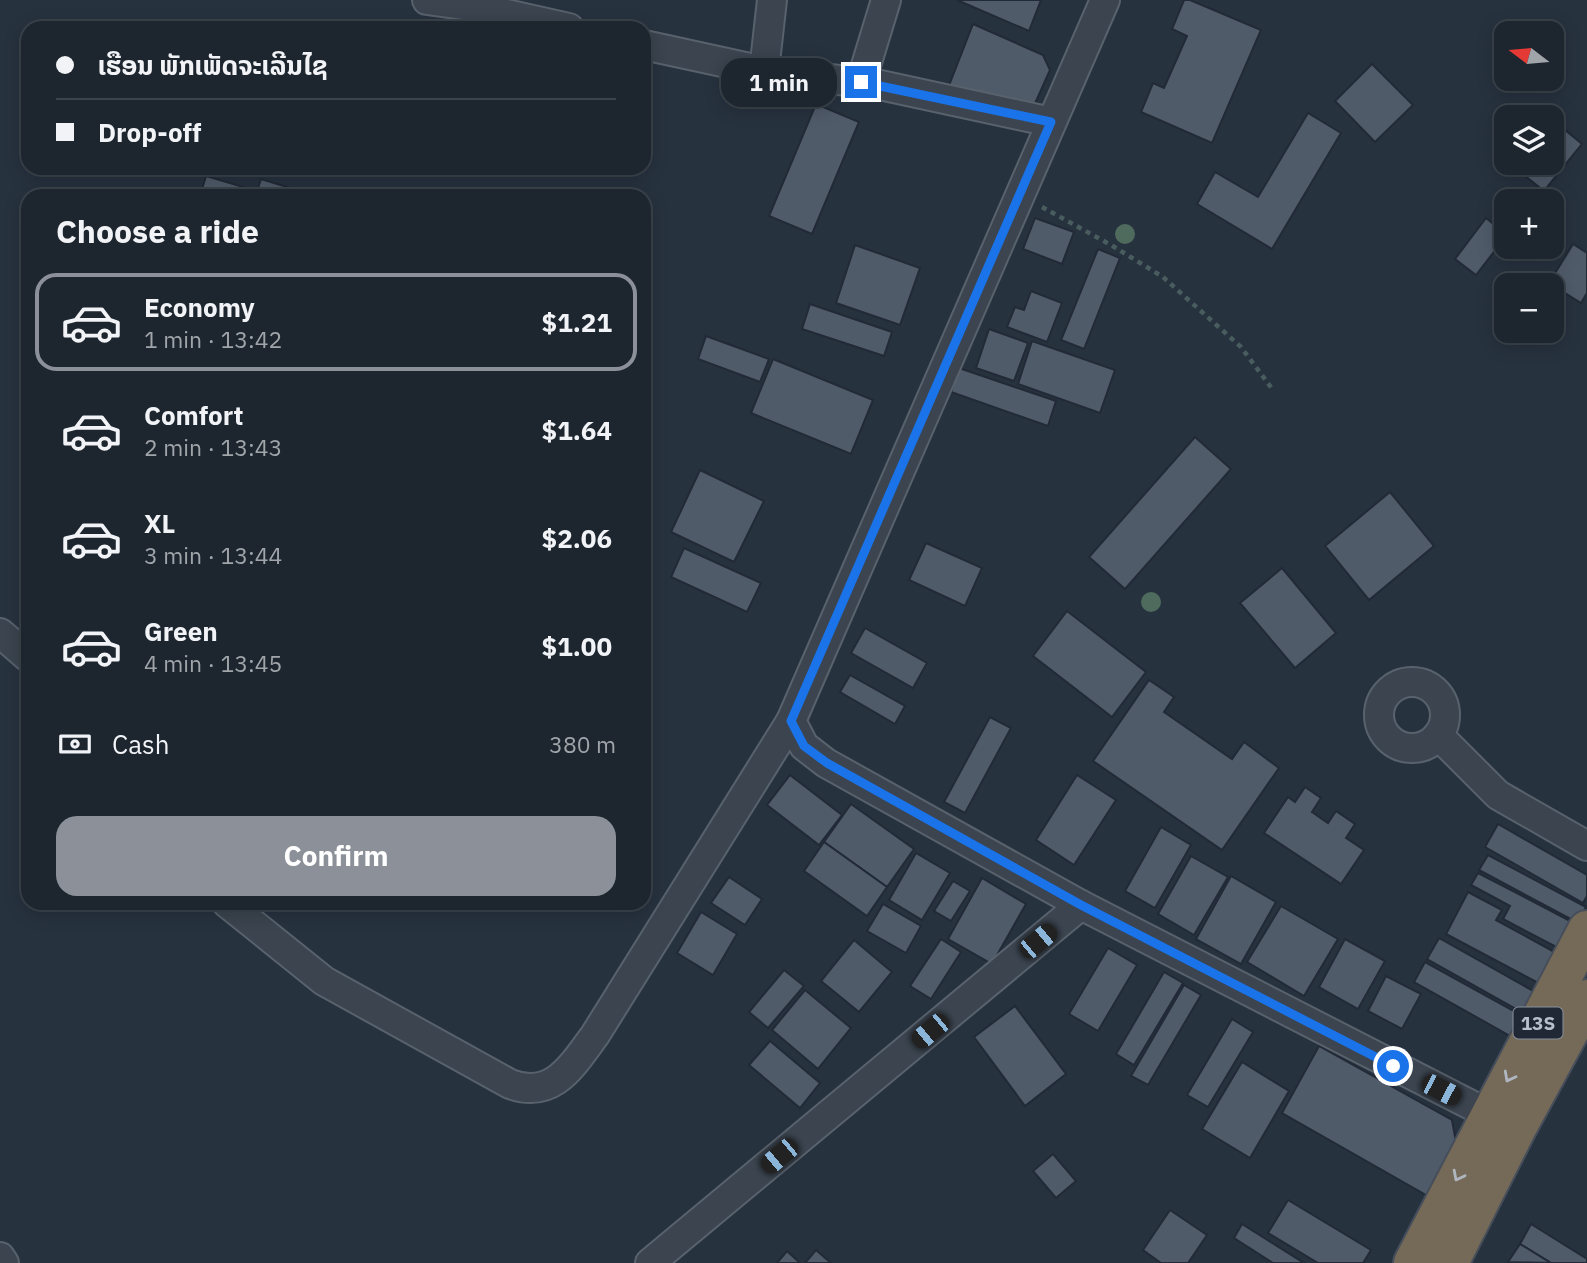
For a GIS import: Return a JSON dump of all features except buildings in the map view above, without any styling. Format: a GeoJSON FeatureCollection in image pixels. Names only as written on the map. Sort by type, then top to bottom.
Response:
{"type":"FeatureCollection","features":[{"type":"Feature","properties":{"kind":"highway","name":"13S"},"geometry":{"type":"LineString","coordinates":[[1449,1263],[1503,1121],[1587,930]]}},
{"type":"Feature","properties":{"kind":"highway","name":"13S"},"geometry":{"type":"LineString","coordinates":[[1413,1263],[1503,1121],[1587,999]]}},
{"type":"Feature","properties":{"kind":"street"},"geometry":{"type":"LineString","coordinates":[[427,0],[467,11],[527,21]]}},
{"type":"Feature","properties":{"kind":"street"},"geometry":{"type":"LineString","coordinates":[[764,71],[772,0]]}},
{"type":"Feature","properties":{"kind":"street"},"geometry":{"type":"LineString","coordinates":[[861,82],[886,0]]}},
{"type":"Feature","properties":{"kind":"street"},"geometry":{"type":"LineString","coordinates":[[235,910],[324,981],[510,1084],[535,1090],[551,1084],[571,1068],[595,1035],[791,721],[1105,0]]}},
{"type":"Feature","properties":{"kind":"street"},"geometry":{"type":"LineString","coordinates":[[651,47],[764,71],[861,82],[1051,122]]}},
{"type":"Feature","properties":{"kind":"street"},"geometry":{"type":"LineString","coordinates":[[0,633],[21,651]]}},
{"type":"Feature","properties":{"kind":"street"},"geometry":{"type":"LineString","coordinates":[[791,721],[804,746],[827,763],[1081,905],[1503,1121]]}},
{"type":"Feature","properties":{"kind":"street"},"geometry":{"type":"LineString","coordinates":[[1438,735],[1498,795],[1587,846]]}},
{"type":"Feature","properties":{"kind":"street"},"geometry":{"type":"LineString","coordinates":[[650,1263],[1081,905]]}},
{"type":"Feature","properties":{"kind":"street"},"geometry":{"type":"LineString","coordinates":[[0,1257],[4,1263]]}},
{"type":"Feature","properties":{"kind":"path"},"geometry":{"type":"LineString","coordinates":[[1019,195],[1111,244],[1163,277],[1241,347],[1273,390]]}},
{"type":"Feature","properties":{"kind":"route"},"geometry":{"type":"LineString","coordinates":[[861,82],[1051,122],[791,721],[804,746],[827,763],[1081,905],[1393,1066]]}}]}
